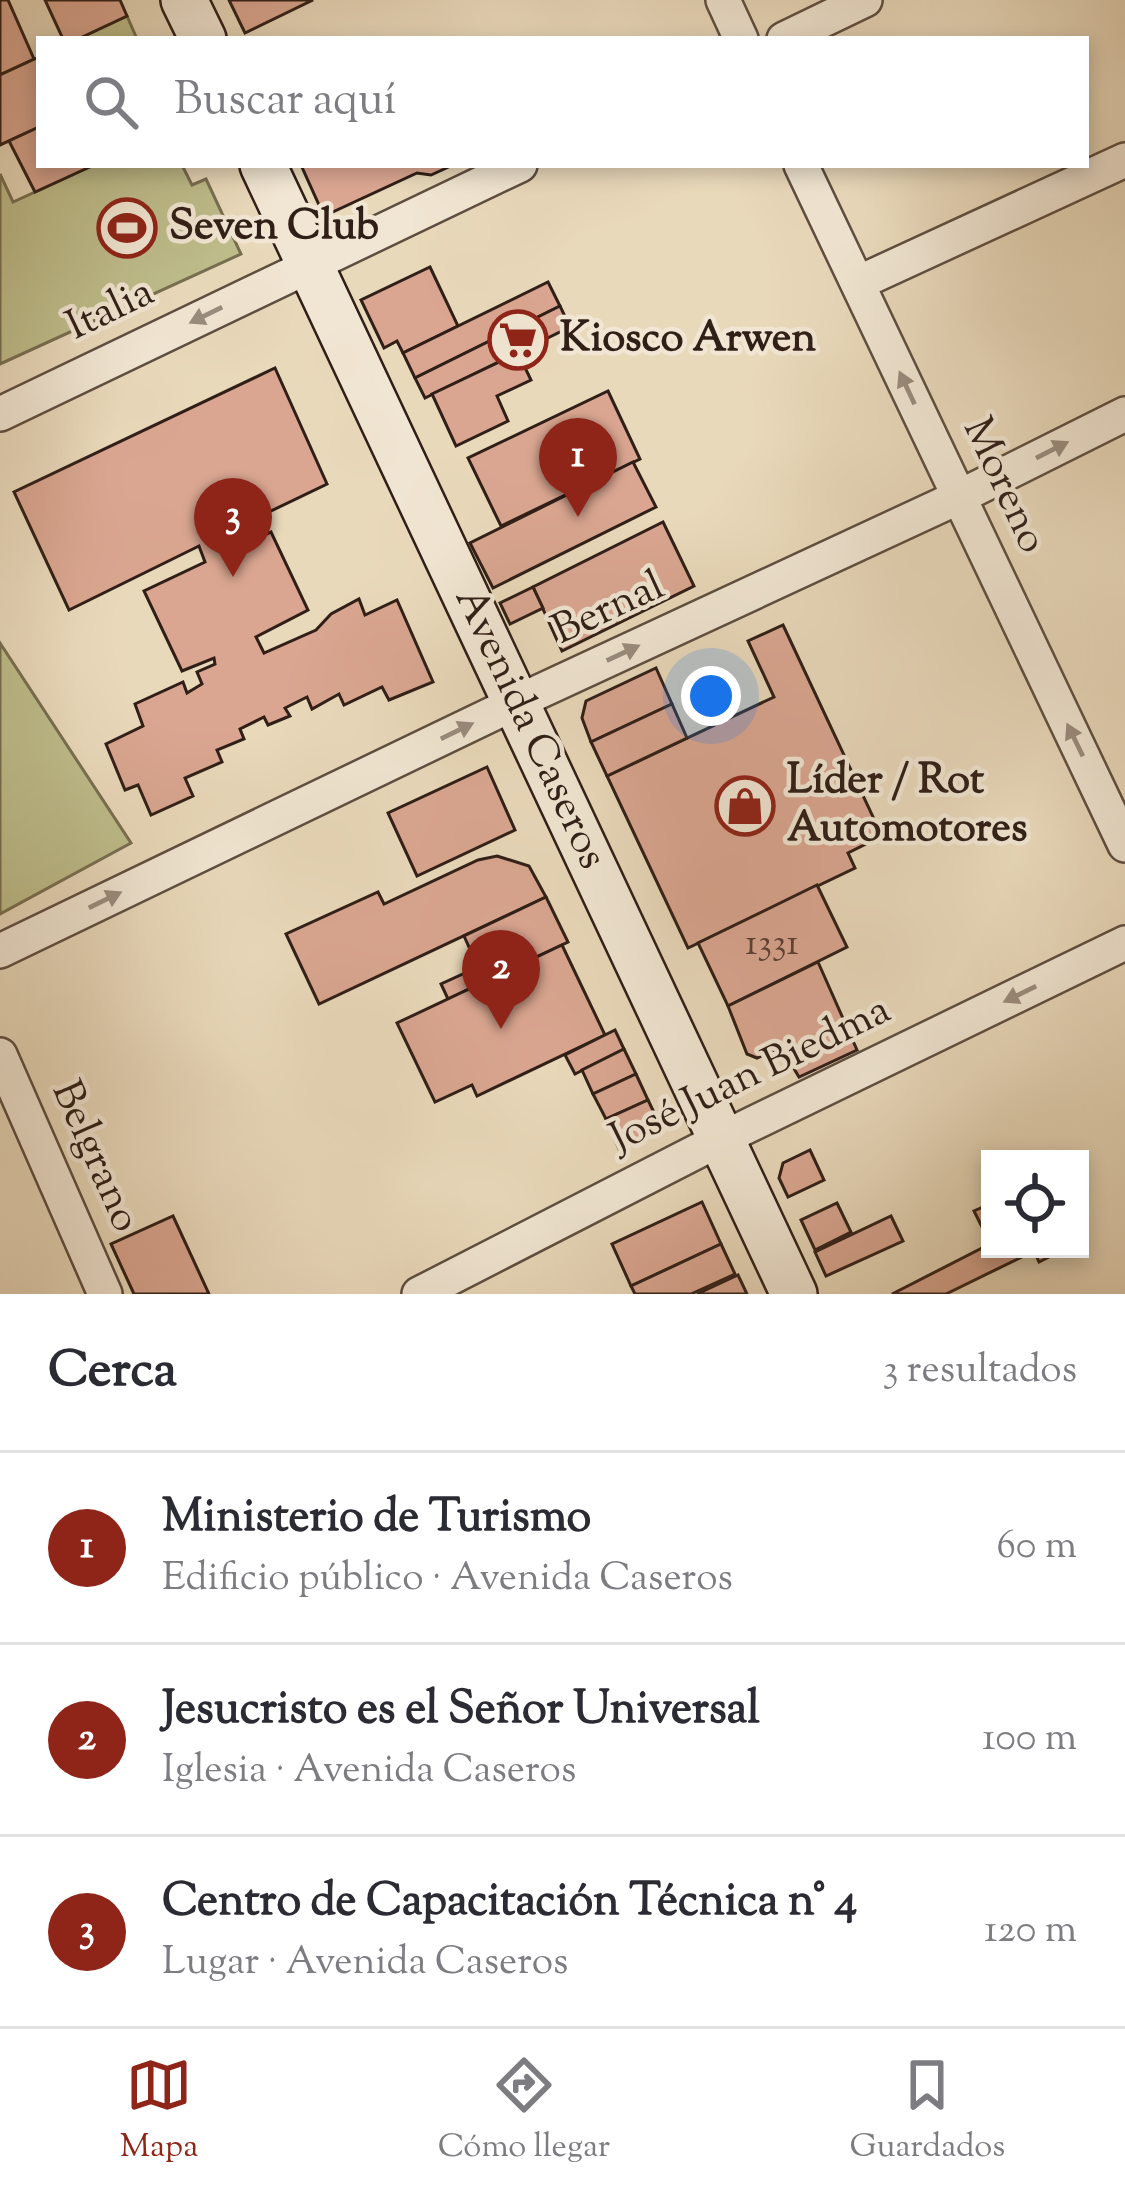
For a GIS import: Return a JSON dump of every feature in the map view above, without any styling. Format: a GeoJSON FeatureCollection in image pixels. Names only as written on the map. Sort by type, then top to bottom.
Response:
{"type":"FeatureCollection","features":[{"type":"Feature","properties":{"kind":"main road"},"geometry":{"type":"LineString","coordinates":[[184,0],[202,36]]}},
{"type":"Feature","properties":{"kind":"main road","name":"Avenida Caseros"},"geometry":{"type":"LineString","coordinates":[[264,168],[794,1294]]}},
{"type":"Feature","properties":{"kind":"street"},"geometry":{"type":"LineString","coordinates":[[723,0],[740,36]]}},
{"type":"Feature","properties":{"kind":"street"},"geometry":{"type":"LineString","coordinates":[[790,36],[865,0]]}},
{"type":"Feature","properties":{"kind":"street"},"geometry":{"type":"LineString","coordinates":[[858,284],[1125,160]]}},
{"type":"Feature","properties":{"kind":"street","name":"Italia"},"geometry":{"type":"LineString","coordinates":[[0,414],[514,168]]}},
{"type":"Feature","properties":{"kind":"street","name":"Moreno"},"geometry":{"type":"LineString","coordinates":[[802,168],[1125,845]]}},
{"type":"Feature","properties":{"kind":"street","name":"Bernal"},"geometry":{"type":"LineString","coordinates":[[0,951],[517,702],[959,497],[1125,413]]}},
{"type":"Feature","properties":{"kind":"street","name":"José Juan Biedma"},"geometry":{"type":"LineString","coordinates":[[419,1294],[721,1139],[1125,943]]}},
{"type":"Feature","properties":{"kind":"street","name":"Belgrano"},"geometry":{"type":"LineString","coordinates":[[0,1055],[105,1294]]}},
{"type":"Feature","properties":{"kind":"shaded area"},"geometry":{"type":"Polygon","coordinates":[[[127,16],[136,36],[84,36],[127,16]]]}},
{"type":"Feature","properties":{"kind":"shaded area","name":"Seven Club"},"geometry":{"type":"Polygon","coordinates":[[[87,168],[184,168],[192,185],[206,179],[241,254],[0,364],[0,174],[13,202],[87,168]]]}},
{"type":"Feature","properties":{"kind":"shaded area"},"geometry":{"type":"Polygon","coordinates":[[[0,643],[131,843],[0,914],[0,643]]]}},
{"type":"Feature","properties":{"kind":"building"},"geometry":{"type":"Polygon","coordinates":[[[0,0],[8,0],[34,59],[0,75],[0,0]]]}},
{"type":"Feature","properties":{"kind":"building"},"geometry":{"type":"Polygon","coordinates":[[[45,0],[120,0],[127,16],[84,36],[62,36],[45,0]]]}},
{"type":"Feature","properties":{"kind":"building"},"geometry":{"type":"Polygon","coordinates":[[[229,0],[313,0],[245,33],[229,0]]]}},
{"type":"Feature","properties":{"kind":"building"},"geometry":{"type":"Polygon","coordinates":[[[36,58],[36,128],[0,145],[0,75],[36,58]]]}},
{"type":"Feature","properties":{"kind":"building"},"geometry":{"type":"Polygon","coordinates":[[[36,128],[36,168],[87,168],[35,192],[9,141],[36,128]]]}},
{"type":"Feature","properties":{"kind":"building"},"geometry":{"type":"Polygon","coordinates":[[[302,168],[446,168],[431,175],[417,173],[324,216],[302,168]]]}},
{"type":"Feature","properties":{"kind":"building"},"geometry":{"type":"Polygon","coordinates":[[[430,267],[458,326],[403,353],[397,341],[384,348],[361,300],[430,267]]]}},
{"type":"Feature","properties":{"kind":"building"},"geometry":{"type":"Polygon","coordinates":[[[548,282],[560,306],[415,378],[403,353],[548,282]]]}},
{"type":"Feature","properties":{"kind":"building","name":"Kiosco Arwen"},"geometry":{"type":"Polygon","coordinates":[[[560,306],[570,327],[425,398],[415,378],[560,306]]]}},
{"type":"Feature","properties":{"kind":"building"},"geometry":{"type":"Polygon","coordinates":[[[518,353],[531,380],[497,396],[508,421],[456,446],[432,394],[518,353]]]}},
{"type":"Feature","properties":{"kind":"building"},"geometry":{"type":"Polygon","coordinates":[[[275,368],[327,484],[217,537],[225,554],[271,532],[308,610],[256,637],[264,653],[316,630],[331,614],[359,599],[365,615],[397,600],[433,682],[389,700],[382,687],[344,705],[339,694],[312,709],[307,697],[285,708],[290,716],[268,725],[264,717],[240,729],[244,739],[217,750],[222,762],[185,778],[193,796],[151,815],[138,785],[125,790],[106,744],[143,726],[135,704],[183,682],[187,693],[202,684],[197,672],[215,664],[214,658],[182,671],[144,591],[205,562],[199,546],[69,610],[14,492],[275,368]]]}},
{"type":"Feature","properties":{"kind":"building"},"geometry":{"type":"Polygon","coordinates":[[[608,391],[640,459],[501,526],[468,458],[608,391]]]}},
{"type":"Feature","properties":{"kind":"building"},"geometry":{"type":"Polygon","coordinates":[[[633,462],[656,507],[493,588],[470,543],[633,462]]]}},
{"type":"Feature","properties":{"kind":"building"},"geometry":{"type":"Polygon","coordinates":[[[663,522],[694,586],[562,651],[533,587],[663,522]]]}},
{"type":"Feature","properties":{"kind":"building"},"geometry":{"type":"Polygon","coordinates":[[[533,587],[543,608],[510,624],[500,603],[533,587]]]}},
{"type":"Feature","properties":{"kind":"building","name":"Líder / Rot Automotores"},"geometry":{"type":"Polygon","coordinates":[[[783,625],[882,836],[848,853],[855,868],[688,948],[607,776],[774,697],[748,641],[783,625]]]}},
{"type":"Feature","properties":{"kind":"building"},"geometry":{"type":"Polygon","coordinates":[[[656,668],[672,704],[591,742],[582,718],[586,701],[656,668]]]}},
{"type":"Feature","properties":{"kind":"building"},"geometry":{"type":"Polygon","coordinates":[[[672,704],[687,738],[607,776],[591,742],[672,704]]]}},
{"type":"Feature","properties":{"kind":"building"},"geometry":{"type":"Polygon","coordinates":[[[487,767],[515,830],[417,876],[388,813],[487,767]]]}},
{"type":"Feature","properties":{"kind":"building"},"geometry":{"type":"Polygon","coordinates":[[[497,856],[529,866],[546,897],[319,1004],[286,934],[378,892],[384,904],[478,860],[497,856]]]}},
{"type":"Feature","properties":{"kind":"building"},"geometry":{"type":"Polygon","coordinates":[[[817,885],[847,947],[728,1006],[698,943],[817,885]]]}},
{"type":"Feature","properties":{"kind":"building"},"geometry":{"type":"Polygon","coordinates":[[[546,897],[568,942],[448,999],[441,984],[478,967],[464,936],[546,897]]]}},
{"type":"Feature","properties":{"kind":"building"},"geometry":{"type":"Polygon","coordinates":[[[562,945],[605,1035],[477,1096],[472,1085],[435,1102],[397,1023],[562,945]]]}},
{"type":"Feature","properties":{"kind":"building"},"geometry":{"type":"Polygon","coordinates":[[[818,962],[857,1050],[799,1077],[781,1047],[757,1058],[747,1054],[728,1006],[818,962]]]}},
{"type":"Feature","properties":{"kind":"building"},"geometry":{"type":"Polygon","coordinates":[[[615,1030],[624,1049],[575,1074],[565,1055],[615,1030]]]}},
{"type":"Feature","properties":{"kind":"building"},"geometry":{"type":"Polygon","coordinates":[[[624,1049],[636,1074],[593,1094],[582,1070],[624,1049]]]}},
{"type":"Feature","properties":{"kind":"building"},"geometry":{"type":"Polygon","coordinates":[[[636,1074],[648,1100],[606,1119],[593,1094],[636,1074]]]}},
{"type":"Feature","properties":{"kind":"building"},"geometry":{"type":"Polygon","coordinates":[[[648,1100],[662,1129],[619,1149],[606,1119],[648,1100]]]}},
{"type":"Feature","properties":{"kind":"building"},"geometry":{"type":"Polygon","coordinates":[[[810,1150],[824,1180],[788,1197],[779,1178],[783,1163],[810,1150]]]}},
{"type":"Feature","properties":{"kind":"building"},"geometry":{"type":"Polygon","coordinates":[[[702,1202],[721,1244],[631,1286],[612,1244],[702,1202]]]}},
{"type":"Feature","properties":{"kind":"building"},"geometry":{"type":"Polygon","coordinates":[[[837,1203],[851,1232],[815,1250],[801,1220],[837,1203]]]}},
{"type":"Feature","properties":{"kind":"building"},"geometry":{"type":"Polygon","coordinates":[[[173,1216],[209,1294],[134,1294],[111,1244],[173,1216]]]}},
{"type":"Feature","properties":{"kind":"building"},"geometry":{"type":"Polygon","coordinates":[[[891,1216],[903,1241],[826,1276],[815,1252],[891,1216]]]}},
{"type":"Feature","properties":{"kind":"building"},"geometry":{"type":"Polygon","coordinates":[[[721,1244],[735,1274],[691,1294],[635,1294],[631,1286],[721,1244]]]}},
{"type":"Feature","properties":{"kind":"building"},"geometry":{"type":"Polygon","coordinates":[[[981,1249],[981,1258],[1020,1258],[946,1294],[892,1294],[981,1249]]]}},
{"type":"Feature","properties":{"kind":"building"},"geometry":{"type":"Polygon","coordinates":[[[738,1275],[747,1294],[697,1294],[738,1275]]]}},
{"type":"Feature","properties":{"kind":"place","name":"Seven Club"},"geometry":{"type":"Point","coordinates":[127,228]}},
{"type":"Feature","properties":{"kind":"place","name":"Kiosco Arwen"},"geometry":{"type":"Point","coordinates":[518,340]}},
{"type":"Feature","properties":{"kind":"place","name":"Ministerio de Turismo"},"geometry":{"type":"Point","coordinates":[578,517]}},
{"type":"Feature","properties":{"kind":"place","name":"Centro de Capacitación Técnica n° 4"},"geometry":{"type":"Point","coordinates":[233,577]}},
{"type":"Feature","properties":{"kind":"place","name":"Líder / Rot Automotores"},"geometry":{"type":"Point","coordinates":[745,806]}},
{"type":"Feature","properties":{"kind":"place","name":"Jesucristo es el Señor Universal"},"geometry":{"type":"Point","coordinates":[501,1029]}}]}
